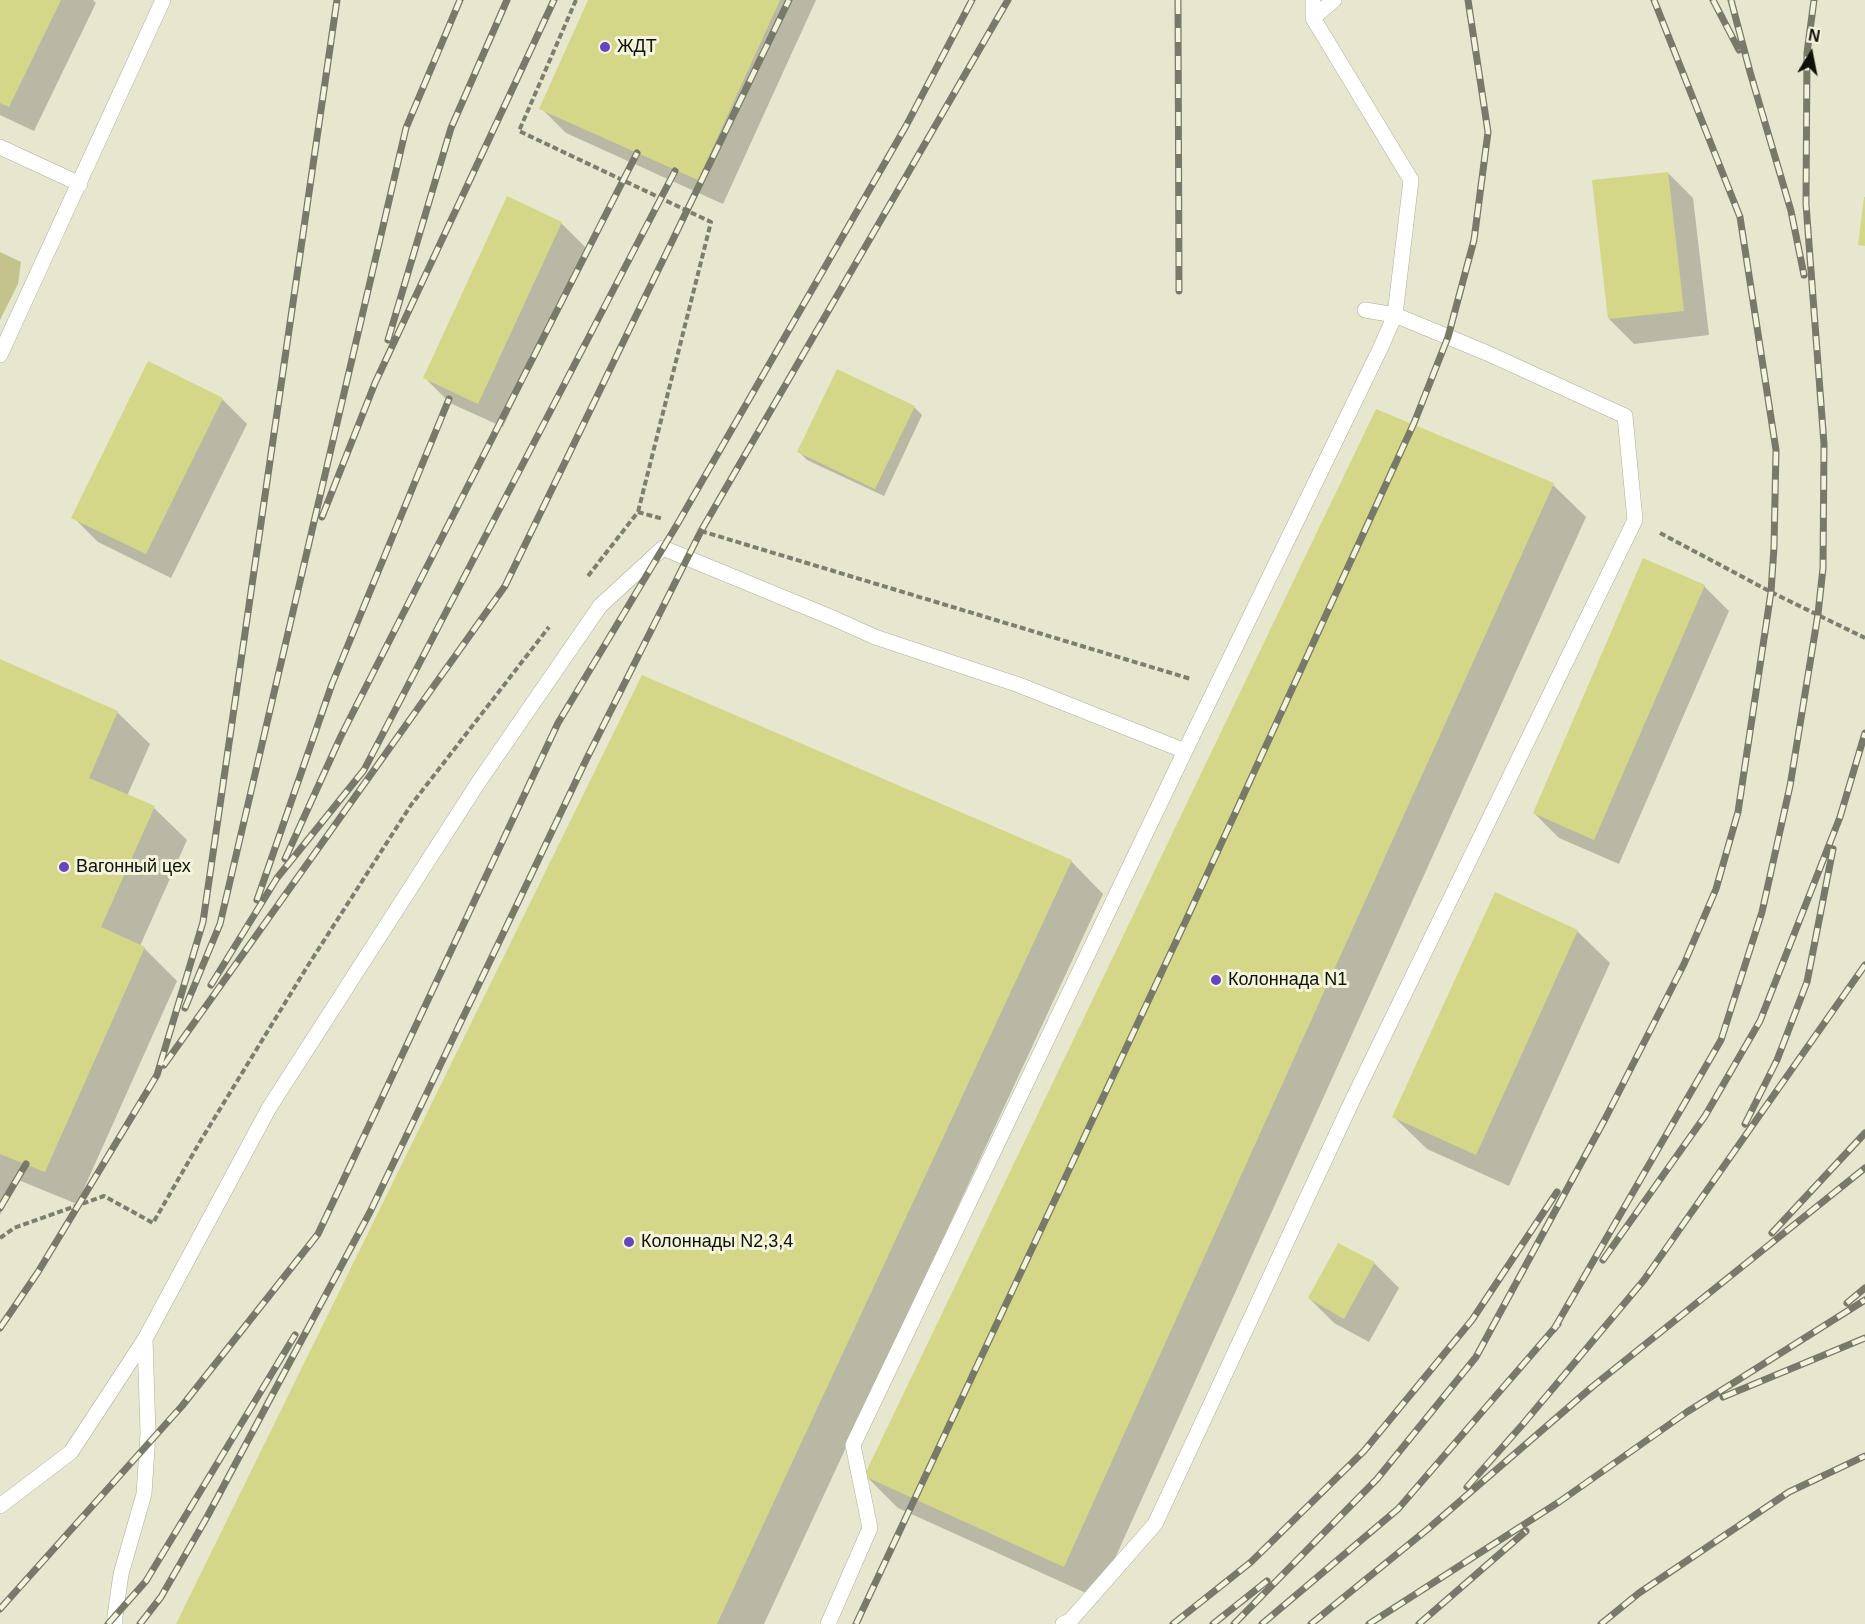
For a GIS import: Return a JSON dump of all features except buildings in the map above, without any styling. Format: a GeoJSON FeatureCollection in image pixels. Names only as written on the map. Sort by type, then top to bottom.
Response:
{"type":"FeatureCollection","features":[{"type":"Feature","properties":{"kind":"lane"},"geometry":{"type":"LineString","coordinates":[[0,355],[163,0]]}},
{"type":"Feature","properties":{"kind":"lane"},"geometry":{"type":"LineString","coordinates":[[828,1624],[870,1528],[853,1444],[1395,315],[1411,180],[1313,18],[1313,0]]}},
{"type":"Feature","properties":{"kind":"lane"},"geometry":{"type":"LineString","coordinates":[[1313,18],[1334,0]]}},
{"type":"Feature","properties":{"kind":"lane"},"geometry":{"type":"LineString","coordinates":[[0,147],[80,184]]}},
{"type":"Feature","properties":{"kind":"lane"},"geometry":{"type":"LineString","coordinates":[[1064,1624],[1070,1621],[1155,1524],[1353,1099],[1635,520],[1625,416],[1498,358],[1395,315],[1365,310]]}},
{"type":"Feature","properties":{"kind":"lane"},"geometry":{"type":"LineString","coordinates":[[0,1506],[71,1452],[145,1339],[269,1108],[478,783],[600,606],[663,548],[875,637],[1019,685],[1185,751]]}},
{"type":"Feature","properties":{"kind":"lane"},"geometry":{"type":"LineString","coordinates":[[115,1624],[114,1616],[121,1574],[144,1494],[148,1433],[145,1339]]}},
{"type":"Feature","properties":{"kind":"path"},"geometry":{"type":"LineString","coordinates":[[576,0],[519,131],[711,222],[638,512],[587,578]]}},
{"type":"Feature","properties":{"kind":"path"},"geometry":{"type":"LineString","coordinates":[[638,512],[668,520]]}},
{"type":"Feature","properties":{"kind":"path"},"geometry":{"type":"LineString","coordinates":[[1635,520],[1771,592],[1865,638]]}},
{"type":"Feature","properties":{"kind":"path"},"geometry":{"type":"LineString","coordinates":[[693,528],[1202,683]]}},
{"type":"Feature","properties":{"kind":"path"},"geometry":{"type":"LineString","coordinates":[[0,1238],[14,1228],[104,1196],[153,1223],[307,967],[411,805],[550,625]]}},
{"type":"Feature","properties":{"kind":"green space"},"geometry":{"type":"Polygon","coordinates":[[[0,252],[21,262],[18,284],[0,320],[0,252]]]}},
{"type":"Feature","properties":{"kind":"railway"},"geometry":{"type":"LineString","coordinates":[[0,1328],[38,1272],[157,1075],[203,922],[337,0]]}},
{"type":"Feature","properties":{"kind":"railway"},"geometry":{"type":"LineString","coordinates":[[185,1008],[220,924],[406,128],[460,0]]}},
{"type":"Feature","properties":{"kind":"railway"},"geometry":{"type":"LineString","coordinates":[[388,340],[451,128],[507,0]]}},
{"type":"Feature","properties":{"kind":"railway"},"geometry":{"type":"LineString","coordinates":[[322,517],[375,383],[554,0]]}},
{"type":"Feature","properties":{"kind":"railway"},"geometry":{"type":"LineString","coordinates":[[164,1065],[505,586],[789,0]]}},
{"type":"Feature","properties":{"kind":"railway"},"geometry":{"type":"LineString","coordinates":[[0,1609],[182,1406],[318,1234],[558,723],[678,523],[906,126],[972,0]]}},
{"type":"Feature","properties":{"kind":"railway"},"geometry":{"type":"LineString","coordinates":[[140,1624],[161,1597],[207,1517],[370,1212],[587,758],[701,531],[1008,0]]}},
{"type":"Feature","properties":{"kind":"railway"},"geometry":{"type":"LineString","coordinates":[[1178,0],[1179,291]]}},
{"type":"Feature","properties":{"kind":"railway"},"geometry":{"type":"LineString","coordinates":[[856,1624],[1188,916],[1414,423],[1448,337],[1474,240],[1488,132],[1468,0]]}},
{"type":"Feature","properties":{"kind":"railway"},"geometry":{"type":"LineString","coordinates":[[1234,1624],[1377,1479],[1476,1357],[1605,1119],[1684,964],[1716,889],[1738,812],[1771,592],[1776,450],[1740,217],[1654,0]]}},
{"type":"Feature","properties":{"kind":"railway"},"geometry":{"type":"LineString","coordinates":[[1713,0],[1739,50]]}},
{"type":"Feature","properties":{"kind":"railway"},"geometry":{"type":"LineString","coordinates":[[1731,0],[1791,211],[1804,275]]}},
{"type":"Feature","properties":{"kind":"railway"},"geometry":{"type":"LineString","coordinates":[[1554,1329],[1721,1040],[1762,912],[1790,786],[1818,614],[1823,568],[1824,444],[1806,204],[1807,53],[1814,0]]}},
{"type":"Feature","properties":{"kind":"railway"},"geometry":{"type":"LineString","coordinates":[[285,859],[341,736],[637,153]]}},
{"type":"Feature","properties":{"kind":"railway"},"geometry":{"type":"LineString","coordinates":[[211,985],[277,878],[364,770],[675,171]]}},
{"type":"Feature","properties":{"kind":"railway"},"geometry":{"type":"LineString","coordinates":[[257,900],[332,684],[449,399]]}},
{"type":"Feature","properties":{"kind":"railway"},"geometry":{"type":"LineString","coordinates":[[1603,1260],[1705,1116],[1760,1021],[1840,817],[1865,733]]}},
{"type":"Feature","properties":{"kind":"railway"},"geometry":{"type":"LineString","coordinates":[[1745,1124],[1777,1060],[1807,982],[1833,849]]}},
{"type":"Feature","properties":{"kind":"railway"},"geometry":{"type":"LineString","coordinates":[[1467,1487],[1644,1280],[1865,965]]}},
{"type":"Feature","properties":{"kind":"railway"},"geometry":{"type":"LineString","coordinates":[[1772,1233],[1865,1133]]}},
{"type":"Feature","properties":{"kind":"railway"},"geometry":{"type":"LineString","coordinates":[[0,1208],[26,1164]]}},
{"type":"Feature","properties":{"kind":"railway"},"geometry":{"type":"LineString","coordinates":[[1311,1624],[1429,1528],[1592,1387],[1865,1168]]}},
{"type":"Feature","properties":{"kind":"railway"},"geometry":{"type":"LineString","coordinates":[[1173,1624],[1251,1562],[1364,1451],[1472,1320],[1557,1192]]}},
{"type":"Feature","properties":{"kind":"railway"},"geometry":{"type":"LineString","coordinates":[[1847,1303],[1865,1288]]}},
{"type":"Feature","properties":{"kind":"railway"},"geometry":{"type":"LineString","coordinates":[[1369,1624],[1559,1502],[1687,1412],[1865,1300]]}},
{"type":"Feature","properties":{"kind":"railway"},"geometry":{"type":"LineString","coordinates":[[1262,1624],[1398,1509],[1558,1324]]}},
{"type":"Feature","properties":{"kind":"railway"},"geometry":{"type":"LineString","coordinates":[[108,1624],[146,1581],[295,1335]]}},
{"type":"Feature","properties":{"kind":"railway"},"geometry":{"type":"LineString","coordinates":[[1723,1397],[1865,1338]]}},
{"type":"Feature","properties":{"kind":"railway"},"geometry":{"type":"LineString","coordinates":[[1601,1624],[1639,1593],[1789,1492],[1865,1456]]}},
{"type":"Feature","properties":{"kind":"railway"},"geometry":{"type":"LineString","coordinates":[[1419,1624],[1526,1531]]}},
{"type":"Feature","properties":{"kind":"railway"},"geometry":{"type":"LineString","coordinates":[[1213,1624],[1267,1581]]}},
{"type":"Feature","properties":{"kind":"place","name":"ЖДТ"},"geometry":{"type":"Point","coordinates":[605,47]}},
{"type":"Feature","properties":{"kind":"place","name":"Вагонный цех"},"geometry":{"type":"Point","coordinates":[64,867]}},
{"type":"Feature","properties":{"kind":"place","name":"Колоннада N1"},"geometry":{"type":"Point","coordinates":[1216,980]}},
{"type":"Feature","properties":{"kind":"place","name":"Колоннады N2,3,4"},"geometry":{"type":"Point","coordinates":[629,1242]}}]}
